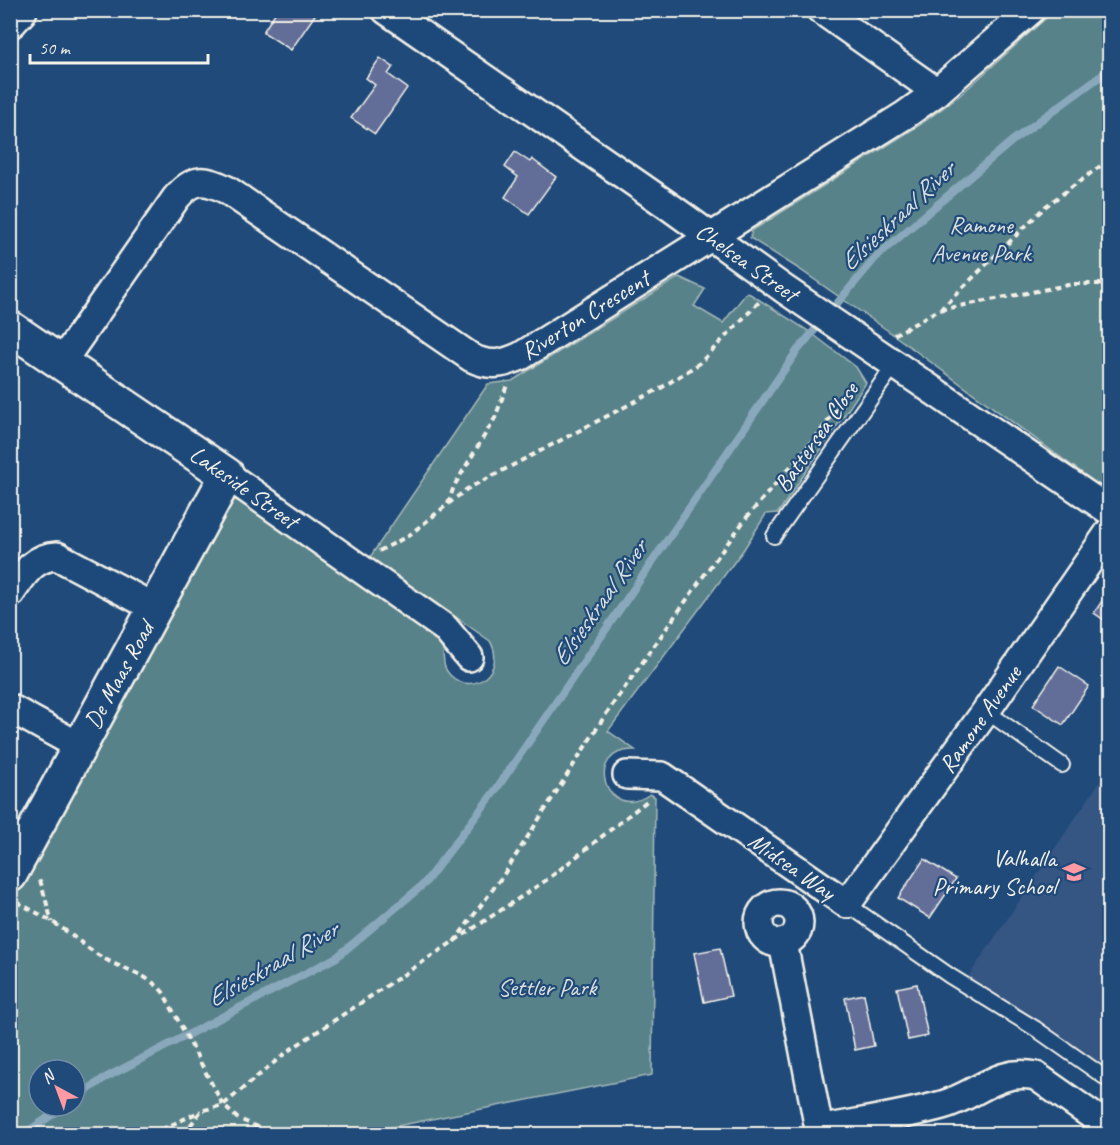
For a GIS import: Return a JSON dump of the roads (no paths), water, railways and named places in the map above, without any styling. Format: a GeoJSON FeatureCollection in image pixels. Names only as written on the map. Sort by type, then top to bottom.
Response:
{"type":"FeatureCollection","features":[{"type":"Feature","properties":{"kind":"street"},"geometry":{"type":"LineString","coordinates":[[10,21],[20,10]]}},
{"type":"Feature","properties":{"kind":"street","name":"Chelsea Street"},"geometry":{"type":"LineString","coordinates":[[386,10],[710,236],[773,293],[886,351],[1110,511]]}},
{"type":"Feature","properties":{"kind":"street"},"geometry":{"type":"LineString","coordinates":[[821,10],[937,92]]}},
{"type":"Feature","properties":{"kind":"street","name":"Riverton Crescent"},"geometry":{"type":"LineString","coordinates":[[61,363],[176,198],[189,185],[196,182],[212,183],[227,190],[481,363],[507,362],[521,356],[905,115],[937,92],[1031,10]]}},
{"type":"Feature","properties":{"kind":"street","name":"Lakeside Street"},"geometry":{"type":"LineString","coordinates":[[10,328],[446,628],[469,657]]}},
{"type":"Feature","properties":{"kind":"street","name":"De Maas Road"},"geometry":{"type":"LineString","coordinates":[[20,881],[79,746],[226,475]]}},
{"type":"Feature","properties":{"kind":"street","name":"Ramone Avenue"},"geometry":{"type":"LineString","coordinates":[[847,904],[986,711],[1110,531]]}},
{"type":"Feature","properties":{"kind":"street"},"geometry":{"type":"LineString","coordinates":[[10,594],[33,563],[48,556],[57,556],[155,608]]}},
{"type":"Feature","properties":{"kind":"street"},"geometry":{"type":"LineString","coordinates":[[10,708],[79,746]]}},
{"type":"Feature","properties":{"kind":"street","name":"Midsea Way"},"geometry":{"type":"LineString","coordinates":[[627,775],[662,776],[847,904]]}},
{"type":"Feature","properties":{"kind":"street"},"geometry":{"type":"LineString","coordinates":[[783,943],[820,1132],[961,1099],[996,1079],[1011,1074],[1036,1076],[1110,1128]]}},
{"type":"Feature","properties":{"kind":"lane","name":"Battersea Close"},"geometry":{"type":"LineString","coordinates":[[774,536],[886,351]]}},
{"type":"Feature","properties":{"kind":"lane"},"geometry":{"type":"LineString","coordinates":[[986,711],[1062,765]]}},
{"type":"Feature","properties":{"kind":"lane","name":"Midsea Way"},"geometry":{"type":"LineString","coordinates":[[847,904],[951,976],[1036,1029],[1110,1081]]}},
{"type":"Feature","properties":{"kind":"waterway","name":"Elsieskraal River"},"geometry":{"type":"LineString","coordinates":[[87,1090],[103,1079],[337,957],[424,884],[495,791],[797,351],[877,256],[1012,141],[1110,69]]}},
{"type":"Feature","properties":{"kind":"waterway","name":"Elsieskraal River"},"geometry":{"type":"LineString","coordinates":[[24,1134],[47,1118]]}},
{"type":"Feature","properties":{"kind":"place","name":"Valhalla Primary School"},"geometry":{"type":"Point","coordinates":[1074,872]}},
{"type":"Feature","properties":{"kind":"park label","name":"Ramone Avenue Park"},"geometry":{"type":"Point","coordinates":[981,239]}},
{"type":"Feature","properties":{"kind":"park label","name":"Settler Park"},"geometry":{"type":"Point","coordinates":[547,987]}}]}
